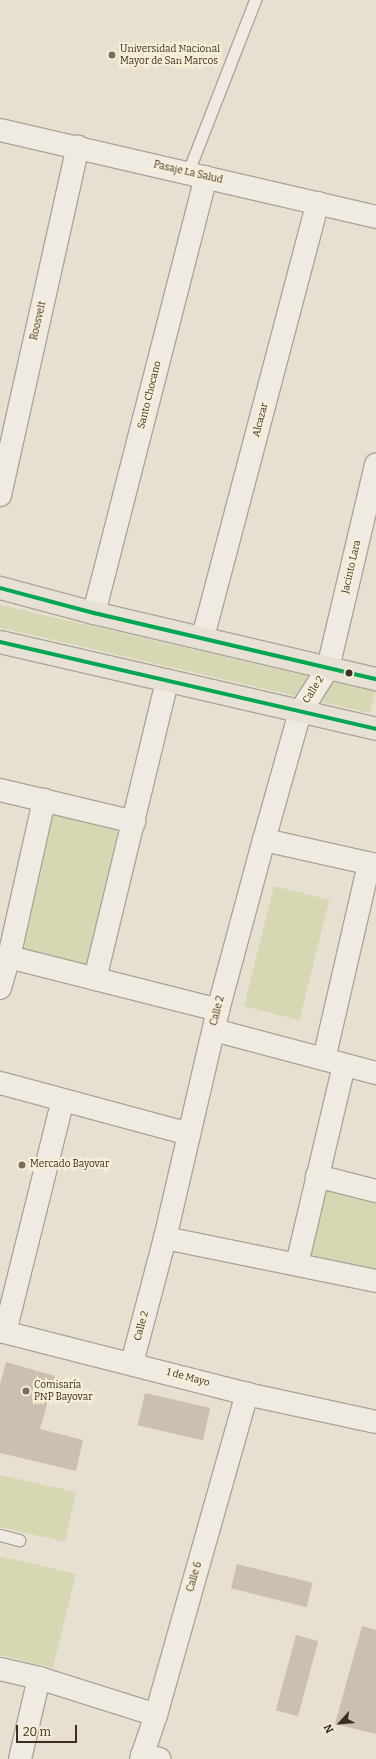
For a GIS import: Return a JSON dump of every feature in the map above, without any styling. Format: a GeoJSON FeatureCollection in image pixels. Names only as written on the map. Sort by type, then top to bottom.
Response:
{"type":"FeatureCollection","features":[{"type":"Feature","properties":{"kind":"main road"},"geometry":{"type":"LineString","coordinates":[[0,588],[94,613],[203,637],[376,679]]}},
{"type":"Feature","properties":{"kind":"main road"},"geometry":{"type":"LineString","coordinates":[[0,642],[376,729]]}},
{"type":"Feature","properties":{"kind":"street","name":"Pasaje La Salud"},"geometry":{"type":"LineString","coordinates":[[0,130],[197,174],[376,217]]}},
{"type":"Feature","properties":{"kind":"street","name":"Roosvelt"},"geometry":{"type":"LineString","coordinates":[[0,495],[78,147]]}},
{"type":"Feature","properties":{"kind":"street","name":"Santo Chocano"},"geometry":{"type":"LineString","coordinates":[[94,613],[197,174]]}},
{"type":"Feature","properties":{"kind":"street","name":"Alcazar"},"geometry":{"type":"LineString","coordinates":[[203,637],[318,203]]}},
{"type":"Feature","properties":{"kind":"street","name":"Jacinto Lara"},"geometry":{"type":"LineString","coordinates":[[328,668],[376,465]]}},
{"type":"Feature","properties":{"kind":"street","name":"Calle 2"},"geometry":{"type":"LineString","coordinates":[[132,1364],[165,1238],[188,1134],[216,1020],[300,712],[328,668]]}},
{"type":"Feature","properties":{"kind":"street"},"geometry":{"type":"LineString","coordinates":[[95,979],[167,681]]}},
{"type":"Feature","properties":{"kind":"street"},"geometry":{"type":"LineString","coordinates":[[0,790],[134,822]]}},
{"type":"Feature","properties":{"kind":"street"},"geometry":{"type":"LineString","coordinates":[[0,988],[9,957],[44,800]]}},
{"type":"Feature","properties":{"kind":"street"},"geometry":{"type":"LineString","coordinates":[[264,840],[373,864],[334,1062],[317,1176],[298,1264]]}},
{"type":"Feature","properties":{"kind":"street"},"geometry":{"type":"LineString","coordinates":[[9,957],[95,979],[334,1062],[376,1073]]}},
{"type":"Feature","properties":{"kind":"street"},"geometry":{"type":"LineString","coordinates":[[0,1083],[188,1134]]}},
{"type":"Feature","properties":{"kind":"street"},"geometry":{"type":"LineString","coordinates":[[2,1331],[63,1100]]}},
{"type":"Feature","properties":{"kind":"street"},"geometry":{"type":"LineString","coordinates":[[317,1176],[376,1191]]}},
{"type":"Feature","properties":{"kind":"street"},"geometry":{"type":"LineString","coordinates":[[165,1238],[376,1281]]}},
{"type":"Feature","properties":{"kind":"street","name":"1 de Mayo"},"geometry":{"type":"LineString","coordinates":[[2,1331],[247,1394],[376,1422]]}},
{"type":"Feature","properties":{"kind":"street","name":"Calle 6"},"geometry":{"type":"LineString","coordinates":[[148,1758],[156,1715],[247,1394]]}},
{"type":"Feature","properties":{"kind":"street"},"geometry":{"type":"LineString","coordinates":[[0,1669],[39,1678],[156,1715]]}},
{"type":"Feature","properties":{"kind":"street"},"geometry":{"type":"LineString","coordinates":[[20,1759],[39,1678]]}},
{"type":"Feature","properties":{"kind":"lane"},"geometry":{"type":"LineString","coordinates":[[197,174],[255,0]]}},
{"type":"Feature","properties":{"kind":"lane"},"geometry":{"type":"LineString","coordinates":[[0,1535],[19,1540]]}},
{"type":"Feature","properties":{"kind":"green space"},"geometry":{"type":"Polygon","coordinates":[[[0,605],[375,692],[370,713],[0,628],[0,605]]]}},
{"type":"Feature","properties":{"kind":"green space"},"geometry":{"type":"Polygon","coordinates":[[[49,804],[129,821],[98,970],[17,953],[49,804]]]}},
{"type":"Feature","properties":{"kind":"green space"},"geometry":{"type":"Polygon","coordinates":[[[274,886],[329,900],[299,1020],[244,1006],[274,886]]]}},
{"type":"Feature","properties":{"kind":"green space"},"geometry":{"type":"Polygon","coordinates":[[[324,1186],[376,1200],[376,1273],[308,1258],[324,1186]]]}},
{"type":"Feature","properties":{"kind":"green space"},"geometry":{"type":"Polygon","coordinates":[[[0,1475],[76,1492],[65,1542],[0,1527],[0,1475]]]}},
{"type":"Feature","properties":{"kind":"green space"},"geometry":{"type":"Polygon","coordinates":[[[0,1556],[76,1574],[53,1668],[0,1655],[0,1556]]]}},
{"type":"Feature","properties":{"kind":"building"},"geometry":{"type":"Polygon","coordinates":[[[6,1362],[55,1376],[40,1429],[83,1440],[76,1471],[0,1453],[0,1384],[6,1362]]]}},
{"type":"Feature","properties":{"kind":"building"},"geometry":{"type":"Polygon","coordinates":[[[145,1393],[210,1408],[203,1440],[138,1425],[145,1393]]]}},
{"type":"Feature","properties":{"kind":"building"},"geometry":{"type":"Polygon","coordinates":[[[237,1564],[313,1583],[307,1607],[231,1588],[237,1564]]]}},
{"type":"Feature","properties":{"kind":"building"},"geometry":{"type":"Polygon","coordinates":[[[362,1626],[376,1630],[376,1734],[335,1724],[362,1626]]]}},
{"type":"Feature","properties":{"kind":"building"},"geometry":{"type":"Polygon","coordinates":[[[296,1635],[318,1641],[298,1716],[276,1710],[296,1635]]]}},
{"type":"Feature","properties":{"kind":"transit line"},"geometry":{"type":"LineString","coordinates":[[0,588],[94,613],[376,679]]}},
{"type":"Feature","properties":{"kind":"transit line"},"geometry":{"type":"LineString","coordinates":[[0,642],[376,729]]}},
{"type":"Feature","properties":{"kind":"place","name":"Universidad Nacional Mayor de San Marcos"},"geometry":{"type":"Point","coordinates":[112,55]}},
{"type":"Feature","properties":{"kind":"place","name":"Mercado Bayovar"},"geometry":{"type":"Point","coordinates":[22,1165]}},
{"type":"Feature","properties":{"kind":"place","name":"Comisaría PNP Bayovar"},"geometry":{"type":"Point","coordinates":[26,1391]}}]}
